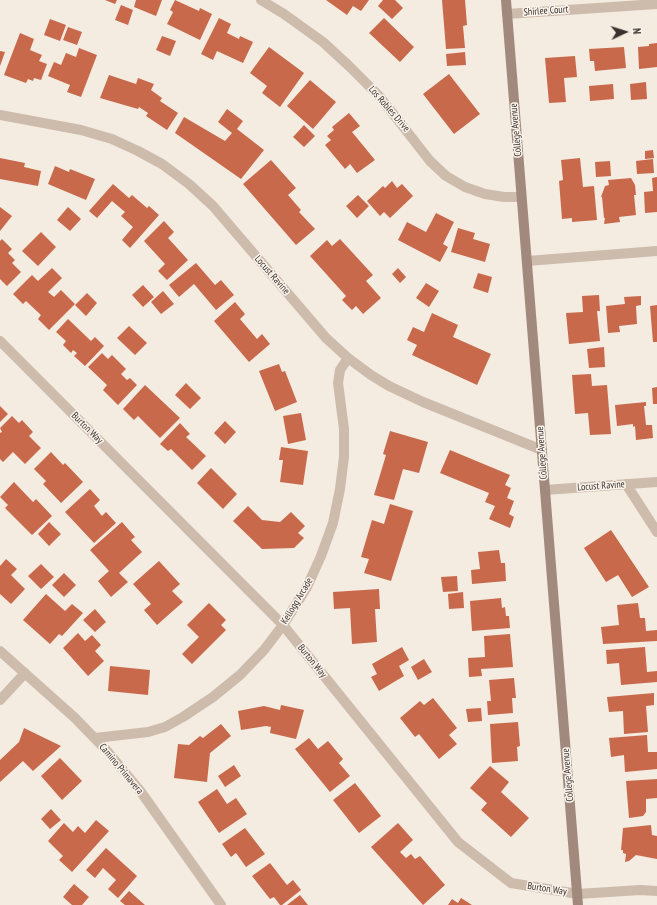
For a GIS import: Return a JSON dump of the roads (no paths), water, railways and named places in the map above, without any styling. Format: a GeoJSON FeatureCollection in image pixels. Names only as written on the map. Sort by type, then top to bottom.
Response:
{"type":"FeatureCollection","features":[{"type":"Feature","properties":{"kind":"street","name":"Los Robles Drive"},"geometry":{"type":"LineString","coordinates":[[261,0],[284,14],[323,42],[349,66],[380,97],[430,161],[446,176],[465,187],[485,194],[504,197],[522,197]]}},
{"type":"Feature","properties":{"kind":"street","name":"College Avenue"},"geometry":{"type":"LineString","coordinates":[[506,0],[578,905]]}},
{"type":"Feature","properties":{"kind":"street","name":"Shirlee Court"},"geometry":{"type":"LineString","coordinates":[[507,14],[657,4]]}},
{"type":"Feature","properties":{"kind":"street","name":"Locust Ravine"},"geometry":{"type":"LineString","coordinates":[[0,115],[81,130],[112,140],[138,151],[162,164],[189,184],[213,206],[326,338],[348,358],[389,386],[423,402],[542,450]]}},
{"type":"Feature","properties":{"kind":"street"},"geometry":{"type":"LineString","coordinates":[[527,261],[657,252]]}},
{"type":"Feature","properties":{"kind":"street","name":"Burton Way"},"geometry":{"type":"LineString","coordinates":[[0,342],[283,625],[458,842],[511,883],[578,894],[640,890],[657,891]]}},
{"type":"Feature","properties":{"kind":"street","name":"Kellogg Arcade"},"geometry":{"type":"LineString","coordinates":[[95,738],[148,732],[165,727],[183,717],[213,697],[240,675],[264,650],[283,625],[307,587],[321,556],[333,523],[340,489],[344,457],[344,429],[338,383],[340,370],[348,358]]}},
{"type":"Feature","properties":{"kind":"street","name":"Locust Ravine"},"geometry":{"type":"LineString","coordinates":[[545,490],[657,482]]}},
{"type":"Feature","properties":{"kind":"street"},"geometry":{"type":"LineString","coordinates":[[626,484],[657,532]]}},
{"type":"Feature","properties":{"kind":"street","name":"Camino Primavera"},"geometry":{"type":"LineString","coordinates":[[0,652],[75,718],[107,751],[141,792],[221,905]]}},
{"type":"Feature","properties":{"kind":"street"},"geometry":{"type":"LineString","coordinates":[[0,700],[25,673]]}}]}
